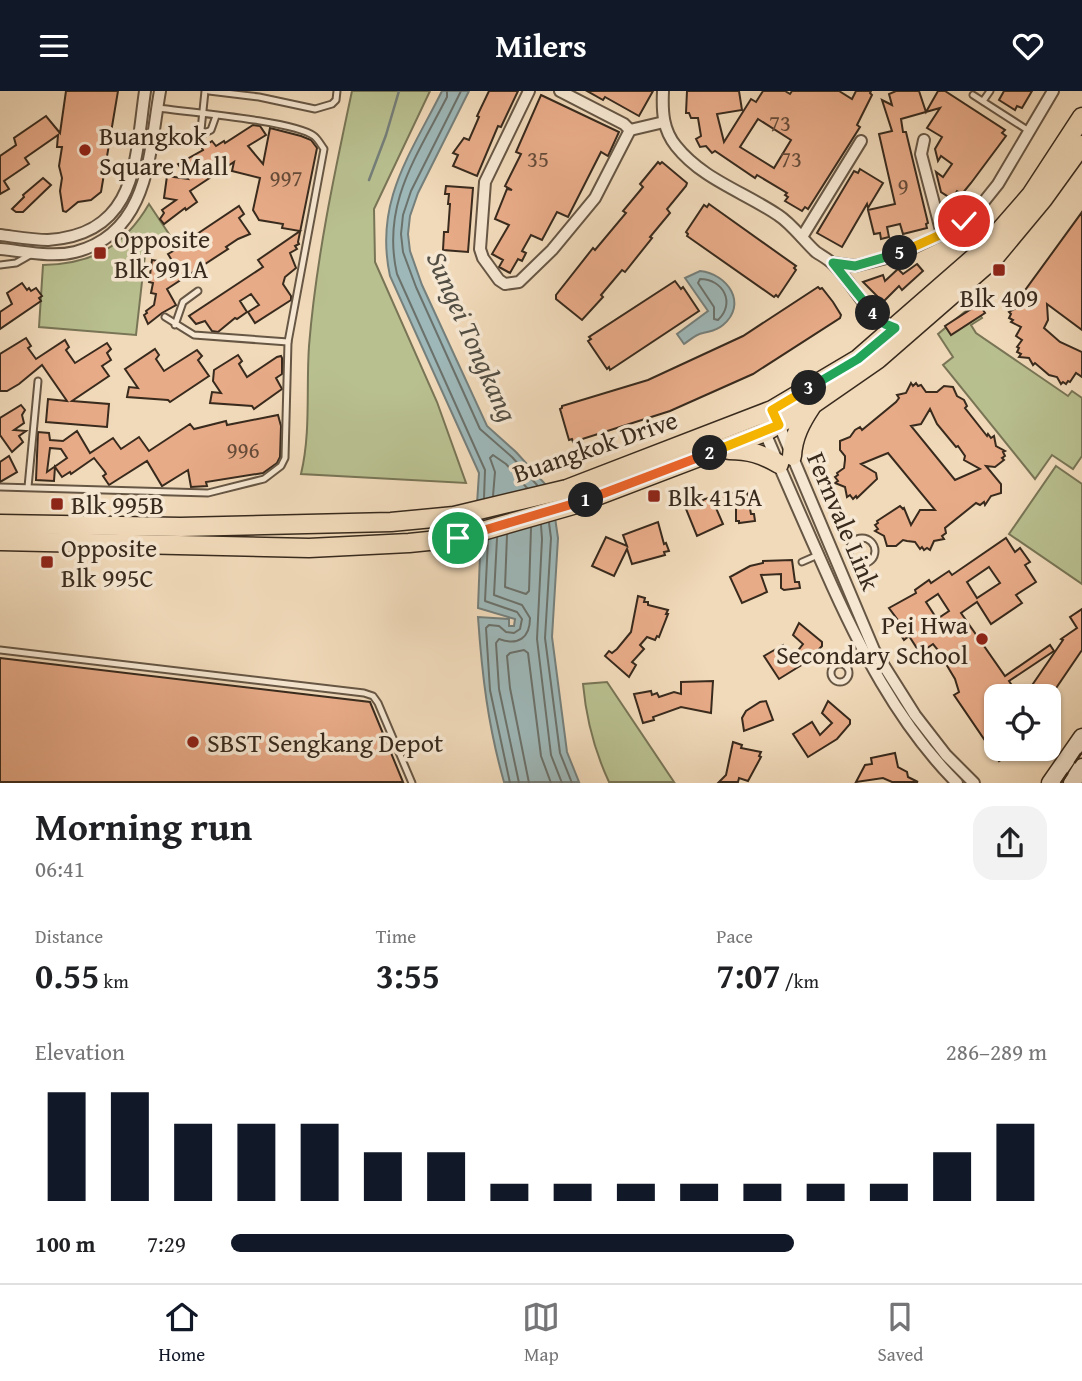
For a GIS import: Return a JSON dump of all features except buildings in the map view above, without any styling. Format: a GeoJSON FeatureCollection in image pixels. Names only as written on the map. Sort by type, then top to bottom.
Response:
{"type":"FeatureCollection","features":[{"type":"Feature","properties":{"kind":"main road","name":"Buangkok Drive"},"geometry":{"type":"LineString","coordinates":[[0,524],[181,527],[391,522],[454,516],[570,497],[718,450],[769,421],[858,359],[984,249],[1031,195],[1082,117]]}},
{"type":"Feature","properties":{"kind":"main road","name":"Buangkok Drive"},"geometry":{"type":"LineString","coordinates":[[0,541],[309,548],[458,538],[813,404],[878,359],[994,258],[1079,152]]}},
{"type":"Feature","properties":{"kind":"main road"},"geometry":{"type":"LineString","coordinates":[[718,450],[746,450],[785,460],[801,422],[813,404]]}},
{"type":"Feature","properties":{"kind":"main road"},"geometry":{"type":"LineString","coordinates":[[1050,780],[1082,737]]}},
{"type":"Feature","properties":{"kind":"main road"},"geometry":{"type":"LineString","coordinates":[[1072,782],[1082,767]]}},
{"type":"Feature","properties":{"kind":"street"},"geometry":{"type":"LineString","coordinates":[[0,235],[45,240],[69,237],[87,232],[110,216],[131,181],[145,91]]}},
{"type":"Feature","properties":{"kind":"street"},"geometry":{"type":"LineString","coordinates":[[0,249],[51,254],[76,252],[106,238],[124,221],[138,200],[145,181],[160,91]]}},
{"type":"Feature","properties":{"kind":"street"},"geometry":{"type":"LineString","coordinates":[[529,91],[485,182],[480,249],[482,258],[505,284],[519,282],[552,250],[595,198],[630,130],[664,122]]}},
{"type":"Feature","properties":{"kind":"street"},"geometry":{"type":"LineString","coordinates":[[560,91],[624,124],[630,130]]}},
{"type":"Feature","properties":{"kind":"street"},"geometry":{"type":"LineString","coordinates":[[663,91],[664,122],[673,142],[690,161],[713,178],[779,216],[833,263],[875,316],[895,328]]}},
{"type":"Feature","properties":{"kind":"street"},"geometry":{"type":"LineString","coordinates":[[833,263],[855,266],[898,254],[964,221],[998,184],[1054,91]]}},
{"type":"Feature","properties":{"kind":"street"},"geometry":{"type":"LineString","coordinates":[[924,140],[921,154],[942,234]]}},
{"type":"Feature","properties":{"kind":"street"},"geometry":{"type":"LineString","coordinates":[[802,237],[861,141]]}},
{"type":"Feature","properties":{"kind":"street","name":"Fernvale Link"},"geometry":{"type":"LineString","coordinates":[[769,421],[818,555],[841,607],[881,683],[930,752],[957,782]]}},
{"type":"Feature","properties":{"kind":"street","name":"Fernvale Link"},"geometry":{"type":"LineString","coordinates":[[785,460],[838,568],[874,650],[890,678],[946,755],[974,782]]}},
{"type":"Feature","properties":{"kind":"lane"},"geometry":{"type":"LineString","coordinates":[[216,115],[213,128],[205,132],[200,127],[207,91],[259,97],[315,109],[332,104],[336,100],[337,91]]}},
{"type":"Feature","properties":{"kind":"lane"},"geometry":{"type":"LineString","coordinates":[[983,101],[990,91]]}},
{"type":"Feature","properties":{"kind":"lane"},"geometry":{"type":"LineString","coordinates":[[973,95],[1030,131]]}},
{"type":"Feature","properties":{"kind":"lane"},"geometry":{"type":"LineString","coordinates":[[0,487],[208,493],[264,479],[281,466],[285,458],[288,342],[324,149],[314,136],[303,131],[216,115],[157,108]]}},
{"type":"Feature","properties":{"kind":"lane"},"geometry":{"type":"LineString","coordinates":[[0,265],[16,263],[32,252]]}},
{"type":"Feature","properties":{"kind":"lane"},"geometry":{"type":"LineString","coordinates":[[175,325],[183,302],[198,291]]}},
{"type":"Feature","properties":{"kind":"lane"},"geometry":{"type":"LineString","coordinates":[[165,317],[194,335],[288,342]]}},
{"type":"Feature","properties":{"kind":"lane"},"geometry":{"type":"LineString","coordinates":[[28,487],[38,381]]}},
{"type":"Feature","properties":{"kind":"lane"},"geometry":{"type":"LineString","coordinates":[[860,538],[872,543],[875,551],[872,560],[862,565],[851,560],[848,554],[853,541],[860,538]]}},
{"type":"Feature","properties":{"kind":"lane"},"geometry":{"type":"LineString","coordinates":[[802,562],[818,555]]}},
{"type":"Feature","properties":{"kind":"lane"},"geometry":{"type":"LineString","coordinates":[[838,568],[851,560]]}},
{"type":"Feature","properties":{"kind":"lane"},"geometry":{"type":"LineString","coordinates":[[0,649],[364,693],[373,696],[378,703],[412,782]]}},
{"type":"Feature","properties":{"kind":"green space"},"geometry":{"type":"Polygon","coordinates":[[[352,91],[430,91],[374,209],[375,262],[437,402],[466,483],[301,474],[306,442],[309,346],[316,282],[352,91]]]}},
{"type":"Feature","properties":{"kind":"green space"},"geometry":{"type":"Polygon","coordinates":[[[149,204],[171,237],[145,255],[136,335],[39,327],[43,265],[77,261],[105,250],[129,232],[149,204]]]}},
{"type":"Feature","properties":{"kind":"green space"},"geometry":{"type":"Polygon","coordinates":[[[973,305],[982,318],[971,325],[976,333],[1068,396],[1072,391],[1082,398],[1082,456],[1073,469],[1052,455],[1035,479],[943,365],[953,357],[938,334],[973,305]]]}},
{"type":"Feature","properties":{"kind":"green space"},"geometry":{"type":"Polygon","coordinates":[[[1056,466],[1082,484],[1082,584],[1009,534],[1056,466]]]}},
{"type":"Feature","properties":{"kind":"green space"},"geometry":{"type":"Polygon","coordinates":[[[607,682],[674,782],[609,782],[592,734],[583,684],[607,682]]]}},
{"type":"Feature","properties":{"kind":"water"},"geometry":{"type":"Polygon","coordinates":[[[442,91],[469,91],[418,193],[410,216],[410,251],[422,285],[487,426],[516,452],[546,485],[553,504],[558,538],[552,637],[567,752],[579,782],[504,782],[486,700],[478,617],[509,619],[509,626],[514,626],[515,619],[478,608],[481,528],[477,504],[479,473],[390,276],[386,249],[391,202],[407,158],[442,91]]]}},
{"type":"Feature","properties":{"kind":"water"},"geometry":{"type":"Polygon","coordinates":[[[700,271],[710,273],[726,284],[734,299],[734,308],[730,317],[720,327],[698,335],[684,344],[677,334],[708,311],[685,278],[700,271]]]}},
{"type":"Feature","properties":{"kind":"waterway"},"geometry":{"type":"LineString","coordinates":[[369,180],[399,91]]}},
{"type":"Feature","properties":{"kind":"railway"},"geometry":{"type":"LineString","coordinates":[[1061,783],[1082,752]]}},
{"type":"Feature","properties":{"kind":"place","name":"Buangkok Square Mall"},"geometry":{"type":"Point","coordinates":[85,150]}},
{"type":"Feature","properties":{"kind":"place","name":"Opposite Blk 991A"},"geometry":{"type":"Point","coordinates":[100,253]}},
{"type":"Feature","properties":{"kind":"place","name":"Blk 409"},"geometry":{"type":"Point","coordinates":[999,270]}},
{"type":"Feature","properties":{"kind":"place","name":"Blk 415A"},"geometry":{"type":"Point","coordinates":[654,496]}},
{"type":"Feature","properties":{"kind":"place","name":"Blk 995B"},"geometry":{"type":"Point","coordinates":[57,504]}},
{"type":"Feature","properties":{"kind":"place","name":"Opposite Blk 995C"},"geometry":{"type":"Point","coordinates":[47,562]}},
{"type":"Feature","properties":{"kind":"place","name":"Pei Hwa Secondary School"},"geometry":{"type":"Point","coordinates":[982,639]}},
{"type":"Feature","properties":{"kind":"place","name":"SBST Sengkang Depot"},"geometry":{"type":"Point","coordinates":[193,742]}},
{"type":"Feature","properties":{"kind":"route"},"geometry":{"type":"LineString","coordinates":[[458,538],[573,505],[779,425],[772,410],[858,359],[895,328],[875,316],[833,263],[855,266],[898,254],[964,221]]}},
{"type":"Feature","properties":{"kind":"water label","name":"Sungei Tongkang"},"geometry":{"type":"Point","coordinates":[473,336]}}]}
